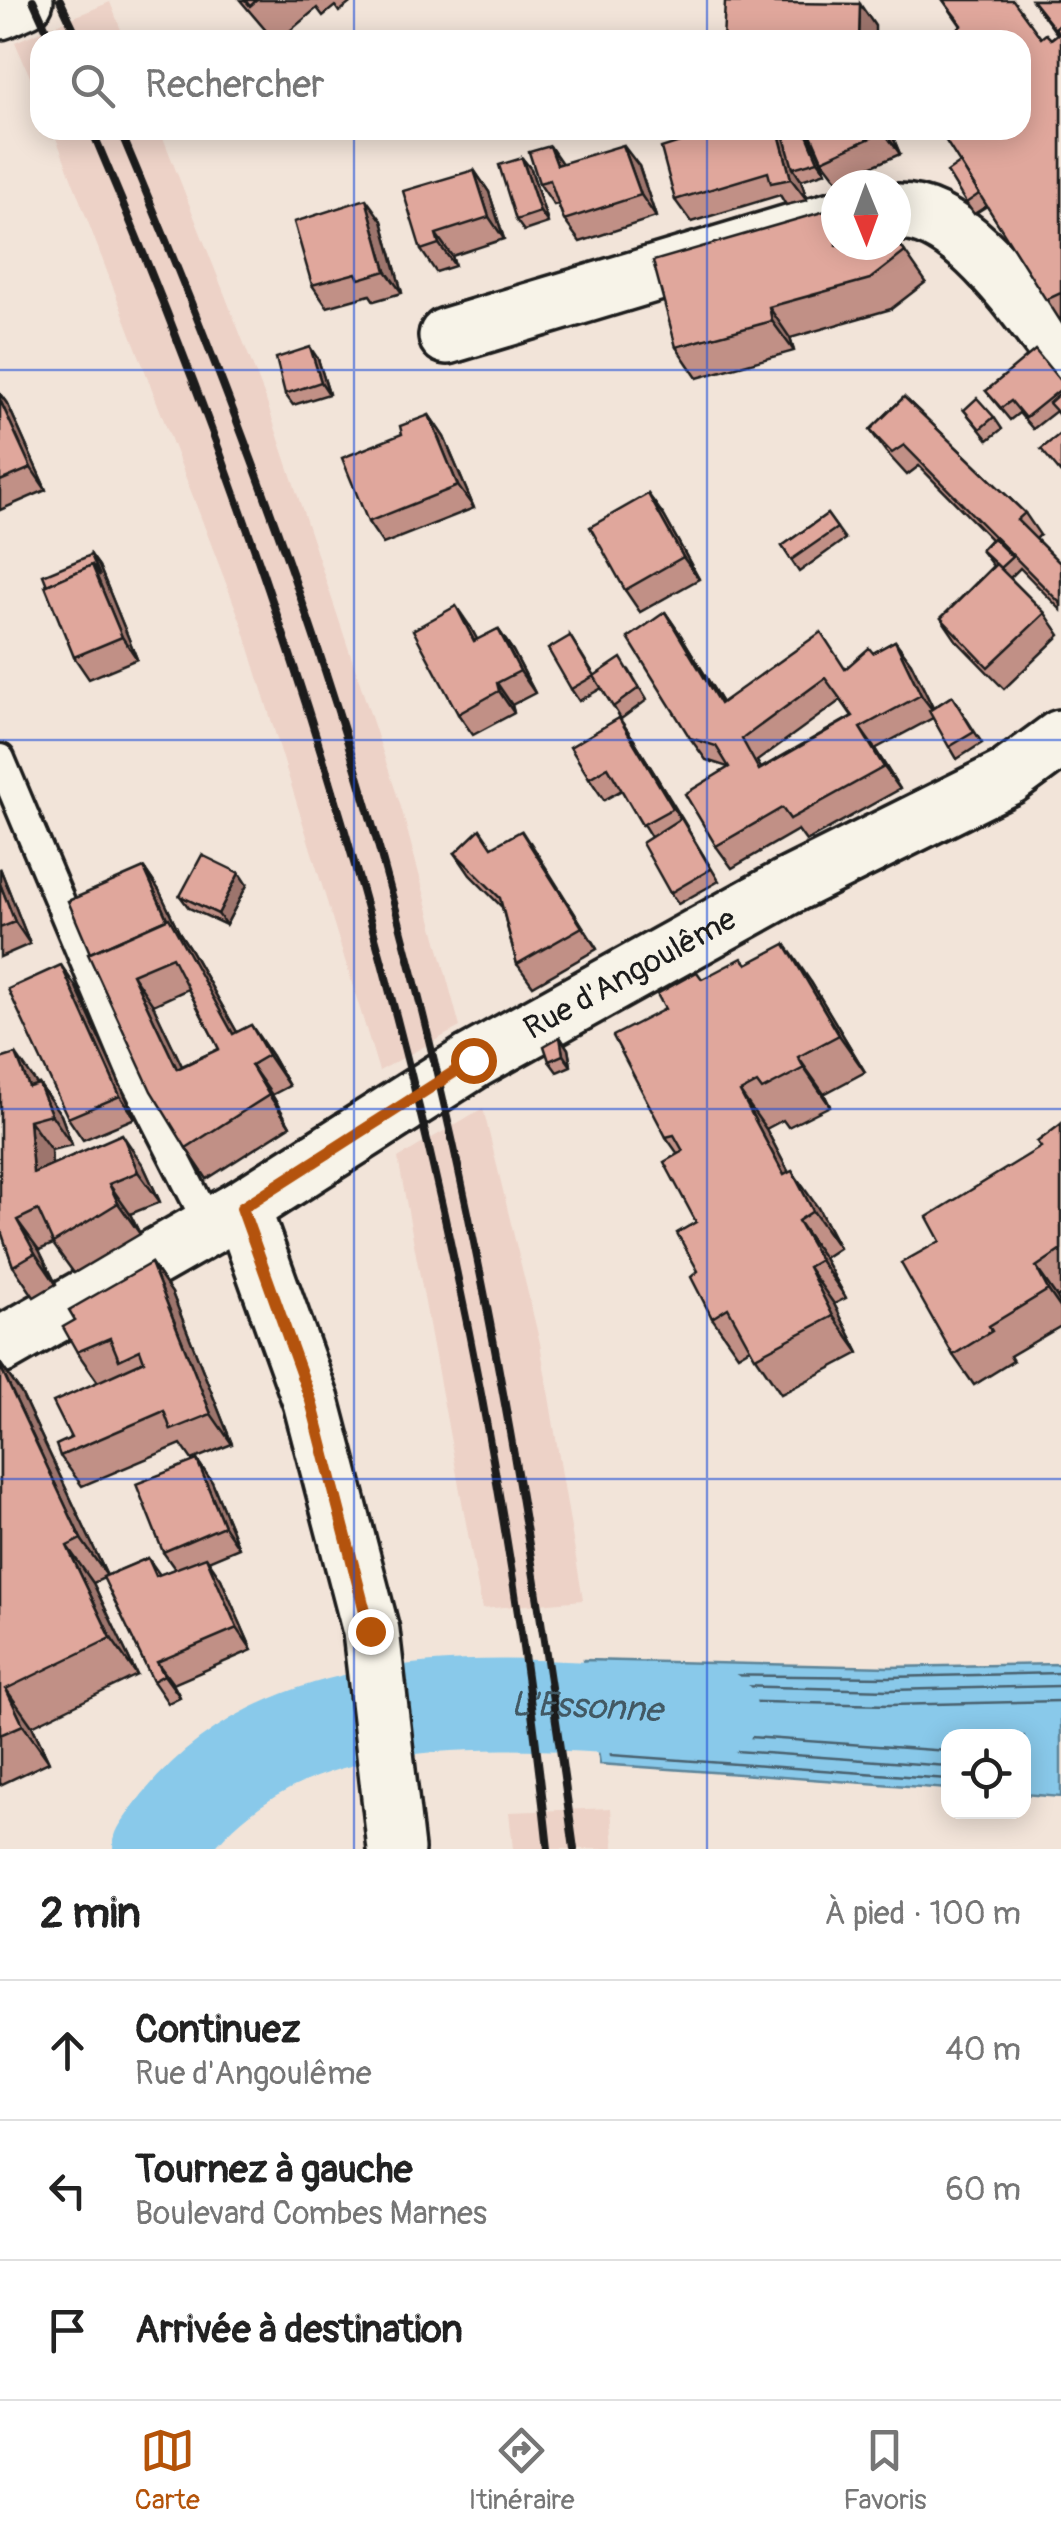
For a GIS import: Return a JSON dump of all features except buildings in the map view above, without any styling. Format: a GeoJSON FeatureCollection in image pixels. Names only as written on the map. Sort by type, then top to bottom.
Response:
{"type":"FeatureCollection","features":[{"type":"Feature","properties":{"kind":"street"},"geometry":{"type":"LineString","coordinates":[[911,216],[944,224],[979,253],[1061,353]]}},
{"type":"Feature","properties":{"kind":"street"},"geometry":{"type":"LineString","coordinates":[[447,336],[821,224]]}},
{"type":"Feature","properties":{"kind":"street","name":"Rue d'Angoulême"},"geometry":{"type":"LineString","coordinates":[[0,1346],[226,1218],[473,1060],[786,888],[1008,777],[1061,738]]}},
{"type":"Feature","properties":{"kind":"street"},"geometry":{"type":"LineString","coordinates":[[226,1218],[311,1401],[375,1650],[396,1849]]}},
{"type":"Feature","properties":{"kind":"lane"},"geometry":{"type":"LineString","coordinates":[[0,759],[126,1060],[226,1218]]}},
{"type":"Feature","properties":{"kind":"shaded area"},"geometry":{"type":"Polygon","coordinates":[[[110,2],[121,30],[44,30],[110,2]]]}},
{"type":"Feature","properties":{"kind":"shaded area"},"geometry":{"type":"Polygon","coordinates":[[[30,36],[30,77],[15,42],[30,36]]]}},
{"type":"Feature","properties":{"kind":"shaded area"},"geometry":{"type":"Polygon","coordinates":[[[57,140],[164,140],[265,397],[401,807],[460,1027],[379,1071],[242,625],[57,140]]]}},
{"type":"Feature","properties":{"kind":"shaded area"},"geometry":{"type":"Polygon","coordinates":[[[483,1108],[540,1343],[583,1600],[482,1609],[398,1158],[483,1108]]]}},
{"type":"Feature","properties":{"kind":"shaded area"},"geometry":{"type":"Polygon","coordinates":[[[611,1808],[614,1849],[513,1849],[509,1812],[611,1808]]]}},
{"type":"Feature","properties":{"kind":"water"},"geometry":{"type":"Polygon","coordinates":[[[584,1660],[889,1667],[1061,1664],[1061,1797],[1031,1795],[1031,1729],[941,1729],[941,1788],[600,1764],[584,1660]]]}},
{"type":"Feature","properties":{"kind":"waterway","name":"L'Essonne"},"geometry":{"type":"LineString","coordinates":[[158,1849],[209,1790],[269,1749],[337,1723],[410,1709],[486,1705],[713,1713]]}},
{"type":"Feature","properties":{"kind":"railway"},"geometry":{"type":"LineString","coordinates":[[33,0],[46,30]]}},
{"type":"Feature","properties":{"kind":"railway"},"geometry":{"type":"LineString","coordinates":[[60,0],[74,30]]}},
{"type":"Feature","properties":{"kind":"railway"},"geometry":{"type":"LineString","coordinates":[[96,140],[177,338],[254,547],[323,759],[385,972],[438,1188],[483,1406],[520,1626],[548,1849]]}},
{"type":"Feature","properties":{"kind":"railway"},"geometry":{"type":"LineString","coordinates":[[124,140],[221,379],[283,547],[340,717],[402,932],[464,1192],[490,1322],[514,1453],[574,1849]]}},
{"type":"Feature","properties":{"kind":"route"},"geometry":{"type":"LineString","coordinates":[[370,1631],[311,1401],[242,1208],[473,1060]]}}]}
